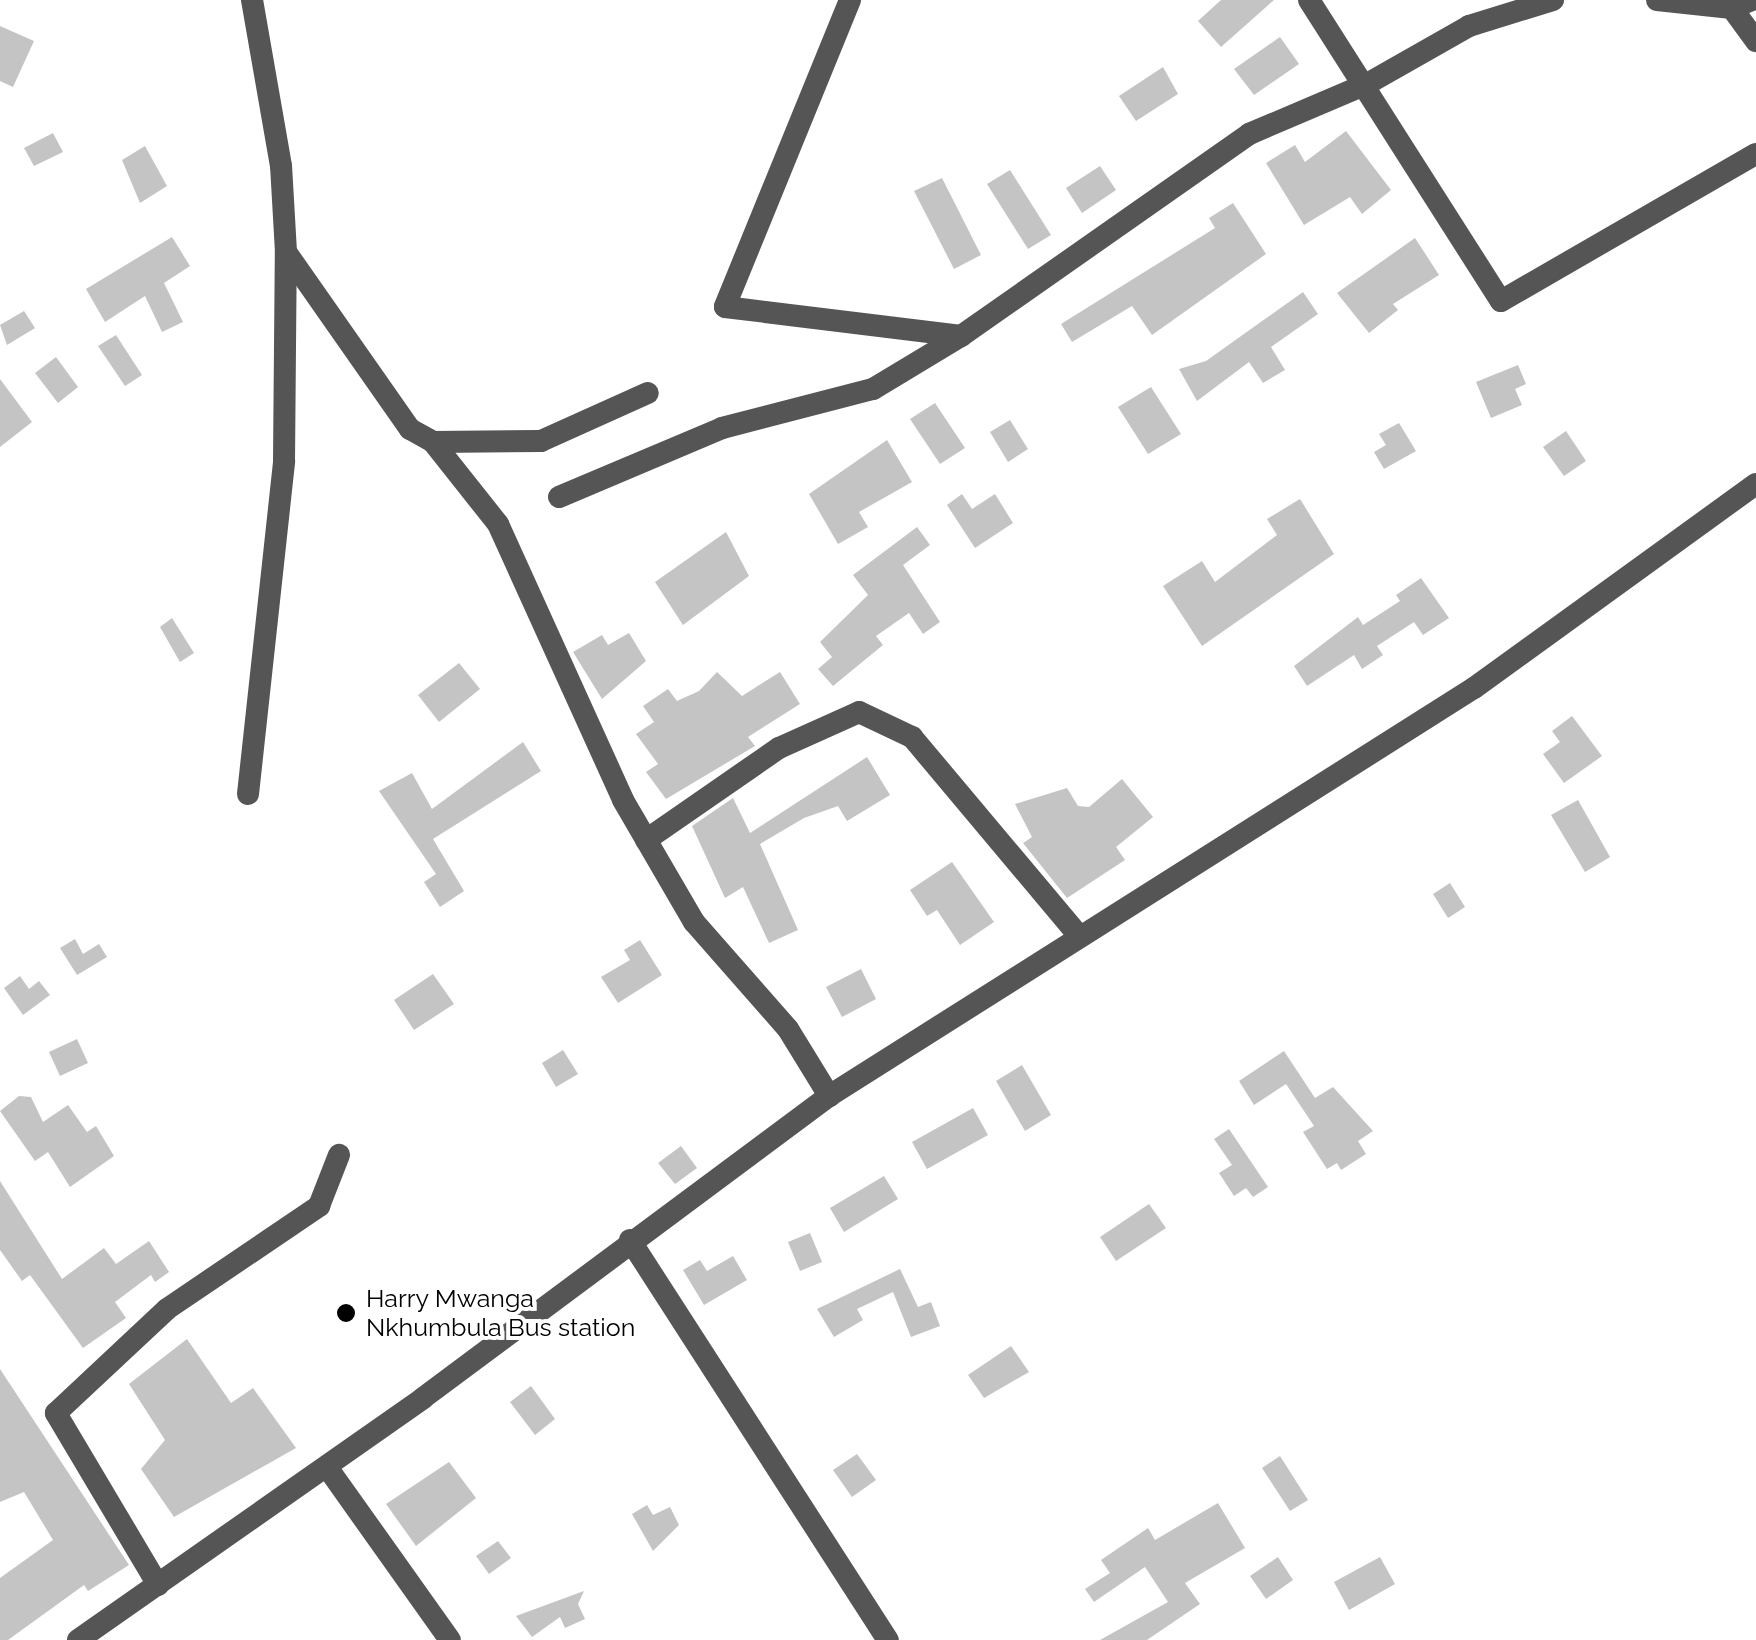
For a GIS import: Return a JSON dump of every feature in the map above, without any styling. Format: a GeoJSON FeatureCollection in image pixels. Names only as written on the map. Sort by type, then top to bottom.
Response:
{"type":"FeatureCollection","features":[{"type":"Feature","properties":{"kind":"street"},"geometry":{"type":"LineString","coordinates":[[248,794],[284,460],[286,252],[282,166],[252,0]]}},
{"type":"Feature","properties":{"kind":"street"},"geometry":{"type":"LineString","coordinates":[[850,0],[726,308],[961,336]]}},
{"type":"Feature","properties":{"kind":"street"},"geometry":{"type":"LineString","coordinates":[[1309,0],[1367,84],[1502,301],[1756,154]]}},
{"type":"Feature","properties":{"kind":"street"},"geometry":{"type":"LineString","coordinates":[[559,497],[722,428],[872,389],[961,336],[1249,134],[1367,84],[1469,26],[1553,0]]}},
{"type":"Feature","properties":{"kind":"street"},"geometry":{"type":"LineString","coordinates":[[1657,0],[1737,3],[1756,41]]}},
{"type":"Feature","properties":{"kind":"street"},"geometry":{"type":"LineString","coordinates":[[286,252],[410,429],[433,442],[498,524],[646,840],[694,922],[788,1029],[828,1096]]}},
{"type":"Feature","properties":{"kind":"street"},"geometry":{"type":"LineString","coordinates":[[433,442],[542,442],[648,393]]}},
{"type":"Feature","properties":{"kind":"street"},"geometry":{"type":"LineString","coordinates":[[78,1640],[327,1466],[828,1096],[1474,688],[1756,484]]}},
{"type":"Feature","properties":{"kind":"street"},"geometry":{"type":"LineString","coordinates":[[646,840],[779,748],[859,712],[912,738],[1080,936]]}},
{"type":"Feature","properties":{"kind":"street"},"geometry":{"type":"LineString","coordinates":[[158,1586],[56,1413],[167,1309],[319,1206],[339,1155]]}},
{"type":"Feature","properties":{"kind":"street"},"geometry":{"type":"LineString","coordinates":[[630,1240],[888,1640]]}},
{"type":"Feature","properties":{"kind":"street"},"geometry":{"type":"LineString","coordinates":[[327,1466],[450,1640]]}},
{"type":"Feature","properties":{"kind":"building"},"geometry":{"type":"Polygon","coordinates":[[[1221,0],[1274,0],[1221,47],[1198,21],[1221,0]]]}},
{"type":"Feature","properties":{"kind":"building"},"geometry":{"type":"Polygon","coordinates":[[[0,26],[34,41],[13,87],[0,81],[0,26]]]}},
{"type":"Feature","properties":{"kind":"building"},"geometry":{"type":"Polygon","coordinates":[[[1280,37],[1299,64],[1254,95],[1234,69],[1280,37]]]}},
{"type":"Feature","properties":{"kind":"building"},"geometry":{"type":"Polygon","coordinates":[[[1163,67],[1178,94],[1136,121],[1119,96],[1163,67]]]}},
{"type":"Feature","properties":{"kind":"building"},"geometry":{"type":"Polygon","coordinates":[[[1346,131],[1391,190],[1362,214],[1350,197],[1304,225],[1266,163],[1295,145],[1305,162],[1346,131]]]}},
{"type":"Feature","properties":{"kind":"building"},"geometry":{"type":"Polygon","coordinates":[[[53,133],[63,152],[34,166],[24,148],[53,133]]]}},
{"type":"Feature","properties":{"kind":"building"},"geometry":{"type":"Polygon","coordinates":[[[145,146],[167,186],[140,203],[122,160],[145,146]]]}},
{"type":"Feature","properties":{"kind":"building"},"geometry":{"type":"Polygon","coordinates":[[[1100,166],[1116,190],[1082,213],[1066,188],[1100,166]]]}},
{"type":"Feature","properties":{"kind":"building"},"geometry":{"type":"Polygon","coordinates":[[[1010,170],[1051,235],[1028,249],[987,184],[1010,170]]]}},
{"type":"Feature","properties":{"kind":"building"},"geometry":{"type":"Polygon","coordinates":[[[942,178],[981,255],[954,269],[914,191],[942,178]]]}},
{"type":"Feature","properties":{"kind":"building"},"geometry":{"type":"Polygon","coordinates":[[[1233,203],[1266,254],[1152,335],[1132,306],[1072,342],[1061,324],[1215,228],[1209,218],[1233,203]]]}},
{"type":"Feature","properties":{"kind":"building"},"geometry":{"type":"Polygon","coordinates":[[[172,237],[190,266],[164,283],[183,322],[162,332],[145,296],[105,322],[86,289],[172,237]]]}},
{"type":"Feature","properties":{"kind":"building"},"geometry":{"type":"Polygon","coordinates":[[[1415,238],[1439,275],[1393,304],[1398,310],[1369,333],[1337,293],[1415,238]]]}},
{"type":"Feature","properties":{"kind":"building"},"geometry":{"type":"Polygon","coordinates":[[[1303,292],[1318,314],[1271,347],[1285,370],[1263,383],[1249,362],[1197,401],[1179,369],[1206,361],[1303,292]]]}},
{"type":"Feature","properties":{"kind":"building"},"geometry":{"type":"Polygon","coordinates":[[[24,311],[35,328],[7,345],[0,325],[24,311]]]}},
{"type":"Feature","properties":{"kind":"building"},"geometry":{"type":"Polygon","coordinates":[[[116,335],[142,375],[125,386],[98,346],[116,335]]]}},
{"type":"Feature","properties":{"kind":"building"},"geometry":{"type":"Polygon","coordinates":[[[56,357],[78,387],[58,403],[35,373],[56,357]]]}},
{"type":"Feature","properties":{"kind":"building"},"geometry":{"type":"Polygon","coordinates":[[[1518,365],[1526,384],[1515,389],[1522,405],[1491,418],[1476,382],[1518,365]]]}},
{"type":"Feature","properties":{"kind":"building"},"geometry":{"type":"Polygon","coordinates":[[[0,379],[32,422],[0,447],[0,379]]]}},
{"type":"Feature","properties":{"kind":"building"},"geometry":{"type":"Polygon","coordinates":[[[1151,387],[1181,434],[1148,454],[1118,407],[1151,387]]]}},
{"type":"Feature","properties":{"kind":"building"},"geometry":{"type":"Polygon","coordinates":[[[935,403],[965,448],[940,464],[910,419],[935,403]]]}},
{"type":"Feature","properties":{"kind":"building"},"geometry":{"type":"Polygon","coordinates":[[[1010,420],[1028,449],[1008,462],[990,432],[1010,420]]]}},
{"type":"Feature","properties":{"kind":"building"},"geometry":{"type":"Polygon","coordinates":[[[1399,423],[1416,451],[1384,469],[1374,452],[1386,445],[1379,434],[1399,423]]]}},
{"type":"Feature","properties":{"kind":"building"},"geometry":{"type":"Polygon","coordinates":[[[1566,431],[1586,461],[1564,476],[1543,447],[1566,431]]]}},
{"type":"Feature","properties":{"kind":"building"},"geometry":{"type":"Polygon","coordinates":[[[887,440],[912,482],[859,512],[868,527],[838,544],[809,494],[887,440]]]}},
{"type":"Feature","properties":{"kind":"building"},"geometry":{"type":"Polygon","coordinates":[[[962,494],[972,509],[995,494],[1013,523],[975,548],[947,505],[962,494]]]}},
{"type":"Feature","properties":{"kind":"building"},"geometry":{"type":"Polygon","coordinates":[[[1300,499],[1334,554],[1202,646],[1163,586],[1202,561],[1215,582],[1277,535],[1267,519],[1300,499]]]}},
{"type":"Feature","properties":{"kind":"building"},"geometry":{"type":"Polygon","coordinates":[[[917,527],[930,545],[903,565],[940,622],[923,634],[909,613],[876,636],[883,645],[833,686],[818,669],[832,657],[820,642],[868,595],[853,575],[917,527]]]}},
{"type":"Feature","properties":{"kind":"building"},"geometry":{"type":"Polygon","coordinates":[[[726,532],[749,576],[683,625],[655,582],[726,532]]]}},
{"type":"Feature","properties":{"kind":"building"},"geometry":{"type":"Polygon","coordinates":[[[1421,578],[1449,618],[1423,635],[1414,622],[1377,646],[1383,655],[1362,669],[1354,655],[1307,686],[1294,666],[1358,617],[1363,625],[1400,601],[1396,595],[1421,578]]]}},
{"type":"Feature","properties":{"kind":"building"},"geometry":{"type":"Polygon","coordinates":[[[172,618],[194,653],[180,662],[160,627],[172,618]]]}},
{"type":"Feature","properties":{"kind":"building"},"geometry":{"type":"Polygon","coordinates":[[[629,633],[646,661],[602,699],[573,652],[602,635],[608,645],[629,633]]]}},
{"type":"Feature","properties":{"kind":"building"},"geometry":{"type":"Polygon","coordinates":[[[459,663],[480,689],[439,722],[418,695],[459,663]]]}},
{"type":"Feature","properties":{"kind":"building"},"geometry":{"type":"Polygon","coordinates":[[[717,672],[742,696],[780,672],[800,704],[748,737],[755,746],[666,799],[646,772],[658,764],[636,734],[654,722],[643,706],[668,689],[677,701],[699,691],[717,672]]]}},
{"type":"Feature","properties":{"kind":"building"},"geometry":{"type":"Polygon","coordinates":[[[1572,716],[1602,756],[1564,783],[1543,754],[1560,742],[1552,731],[1572,716]]]}},
{"type":"Feature","properties":{"kind":"building"},"geometry":{"type":"Polygon","coordinates":[[[523,742],[541,771],[433,839],[464,891],[440,907],[424,882],[436,874],[379,791],[412,773],[432,809],[523,742]]]}},
{"type":"Feature","properties":{"kind":"building"},"geometry":{"type":"Polygon","coordinates":[[[867,757],[890,795],[847,821],[838,806],[804,818],[760,844],[798,930],[769,943],[743,887],[725,898],[692,826],[733,798],[750,833],[867,757]]]}},
{"type":"Feature","properties":{"kind":"building"},"geometry":{"type":"Polygon","coordinates":[[[1122,779],[1153,817],[1116,847],[1125,860],[1067,898],[1023,843],[1032,837],[1015,804],[1067,788],[1078,806],[1089,807],[1122,779]]]}},
{"type":"Feature","properties":{"kind":"building"},"geometry":{"type":"Polygon","coordinates":[[[1578,800],[1610,857],[1585,872],[1551,815],[1578,800]]]}},
{"type":"Feature","properties":{"kind":"building"},"geometry":{"type":"Polygon","coordinates":[[[952,862],[994,922],[960,945],[937,910],[927,916],[910,890],[952,862]]]}},
{"type":"Feature","properties":{"kind":"building"},"geometry":{"type":"Polygon","coordinates":[[[1450,883],[1465,907],[1448,918],[1433,894],[1450,883]]]}},
{"type":"Feature","properties":{"kind":"building"},"geometry":{"type":"Polygon","coordinates":[[[75,939],[83,954],[99,944],[107,957],[77,975],[60,948],[75,939]]]}},
{"type":"Feature","properties":{"kind":"building"},"geometry":{"type":"Polygon","coordinates":[[[640,940],[662,975],[618,1003],[601,977],[630,960],[624,950],[640,940]]]}},
{"type":"Feature","properties":{"kind":"building"},"geometry":{"type":"Polygon","coordinates":[[[861,969],[876,999],[842,1017],[826,987],[861,969]]]}},
{"type":"Feature","properties":{"kind":"building"},"geometry":{"type":"Polygon","coordinates":[[[433,974],[454,1004],[414,1030],[394,1000],[433,974]]]}},
{"type":"Feature","properties":{"kind":"building"},"geometry":{"type":"Polygon","coordinates":[[[20,976],[29,989],[39,981],[50,995],[23,1015],[4,988],[20,976]]]}},
{"type":"Feature","properties":{"kind":"building"},"geometry":{"type":"Polygon","coordinates":[[[77,1039],[88,1063],[60,1076],[49,1052],[77,1039]]]}},
{"type":"Feature","properties":{"kind":"building"},"geometry":{"type":"Polygon","coordinates":[[[563,1050],[578,1074],[556,1087],[542,1063],[563,1050]]]}},
{"type":"Feature","properties":{"kind":"building"},"geometry":{"type":"Polygon","coordinates":[[[1284,1051],[1315,1098],[1333,1087],[1373,1131],[1358,1141],[1366,1154],[1341,1170],[1337,1163],[1327,1169],[1303,1132],[1314,1126],[1286,1084],[1254,1105],[1239,1081],[1284,1051]]]}},
{"type":"Feature","properties":{"kind":"building"},"geometry":{"type":"Polygon","coordinates":[[[1022,1065],[1051,1115],[1025,1131],[996,1081],[1022,1065]]]}},
{"type":"Feature","properties":{"kind":"building"},"geometry":{"type":"Polygon","coordinates":[[[19,1096],[31,1097],[43,1122],[68,1105],[87,1132],[96,1126],[114,1156],[70,1187],[48,1152],[35,1161],[0,1111],[19,1096]]]}},
{"type":"Feature","properties":{"kind":"building"},"geometry":{"type":"Polygon","coordinates":[[[973,1108],[988,1135],[927,1169],[912,1142],[973,1108]]]}},
{"type":"Feature","properties":{"kind":"building"},"geometry":{"type":"Polygon","coordinates":[[[1229,1129],[1268,1187],[1253,1197],[1246,1188],[1234,1196],[1219,1173],[1232,1165],[1214,1139],[1229,1129]]]}},
{"type":"Feature","properties":{"kind":"building"},"geometry":{"type":"Polygon","coordinates":[[[681,1146],[697,1168],[675,1184],[658,1163],[681,1146]]]}},
{"type":"Feature","properties":{"kind":"building"},"geometry":{"type":"Polygon","coordinates":[[[884,1176],[898,1199],[844,1232],[830,1208],[884,1176]]]}},
{"type":"Feature","properties":{"kind":"building"},"geometry":{"type":"Polygon","coordinates":[[[0,1181],[62,1279],[104,1248],[116,1264],[149,1241],[169,1272],[155,1282],[151,1275],[115,1302],[126,1318],[83,1348],[30,1275],[22,1281],[0,1250],[0,1181]]]}},
{"type":"Feature","properties":{"kind":"building"},"geometry":{"type":"Polygon","coordinates":[[[1149,1204],[1166,1228],[1116,1261],[1100,1237],[1149,1204]]]}},
{"type":"Feature","properties":{"kind":"building"},"geometry":{"type":"Polygon","coordinates":[[[810,1233],[822,1262],[800,1271],[788,1242],[810,1233]]]}},
{"type":"Feature","properties":{"kind":"building"},"geometry":{"type":"Polygon","coordinates":[[[733,1256],[747,1280],[704,1305],[683,1270],[700,1260],[707,1271],[733,1256]]]}},
{"type":"Feature","properties":{"kind":"building"},"geometry":{"type":"Polygon","coordinates":[[[900,1269],[918,1307],[931,1302],[940,1326],[911,1337],[893,1292],[857,1309],[863,1320],[834,1337],[817,1309],[900,1269]]]}},
{"type":"Feature","properties":{"kind":"building"},"geometry":{"type":"Polygon","coordinates":[[[187,1339],[231,1403],[253,1388],[296,1448],[174,1517],[141,1469],[165,1440],[129,1384],[187,1339]]]}},
{"type":"Feature","properties":{"kind":"building"},"geometry":{"type":"Polygon","coordinates":[[[1011,1346],[1029,1372],[984,1398],[968,1375],[1011,1346]]]}},
{"type":"Feature","properties":{"kind":"building"},"geometry":{"type":"Polygon","coordinates":[[[0,1369],[129,1565],[88,1591],[84,1585],[8,1640],[0,1640],[0,1578],[53,1540],[24,1492],[0,1502],[0,1369]]]}},
{"type":"Feature","properties":{"kind":"building"},"geometry":{"type":"Polygon","coordinates":[[[531,1386],[555,1419],[535,1435],[510,1402],[531,1386]]]}},
{"type":"Feature","properties":{"kind":"building"},"geometry":{"type":"Polygon","coordinates":[[[857,1454],[876,1480],[852,1497],[833,1470],[857,1454]]]}},
{"type":"Feature","properties":{"kind":"building"},"geometry":{"type":"Polygon","coordinates":[[[1280,1456],[1308,1500],[1290,1511],[1262,1468],[1280,1456]]]}},
{"type":"Feature","properties":{"kind":"building"},"geometry":{"type":"Polygon","coordinates":[[[449,1462],[476,1498],[416,1546],[386,1504],[449,1462]]]}},
{"type":"Feature","properties":{"kind":"building"},"geometry":{"type":"Polygon","coordinates":[[[1218,1503],[1245,1548],[1185,1583],[1200,1604],[1147,1640],[1100,1640],[1168,1602],[1145,1567],[1094,1602],[1085,1589],[1110,1573],[1101,1560],[1148,1528],[1155,1540],[1218,1503]]]}},
{"type":"Feature","properties":{"kind":"building"},"geometry":{"type":"Polygon","coordinates":[[[647,1505],[653,1515],[670,1507],[679,1525],[653,1551],[632,1514],[647,1505]]]}},
{"type":"Feature","properties":{"kind":"building"},"geometry":{"type":"Polygon","coordinates":[[[498,1541],[511,1558],[489,1574],[476,1556],[498,1541]]]}},
{"type":"Feature","properties":{"kind":"building"},"geometry":{"type":"Polygon","coordinates":[[[1278,1557],[1293,1580],[1266,1599],[1250,1576],[1278,1557]]]}},
{"type":"Feature","properties":{"kind":"building"},"geometry":{"type":"Polygon","coordinates":[[[1380,1557],[1395,1584],[1349,1610],[1334,1582],[1380,1557]]]}},
{"type":"Feature","properties":{"kind":"building"},"geometry":{"type":"Polygon","coordinates":[[[584,1591],[578,1604],[585,1619],[565,1628],[560,1617],[532,1637],[516,1616],[584,1591]]]}},
{"type":"Feature","properties":{"kind":"place","name":"Harry Mwanga Nkhumbula Bus station"},"geometry":{"type":"Point","coordinates":[346,1313]}}]}
